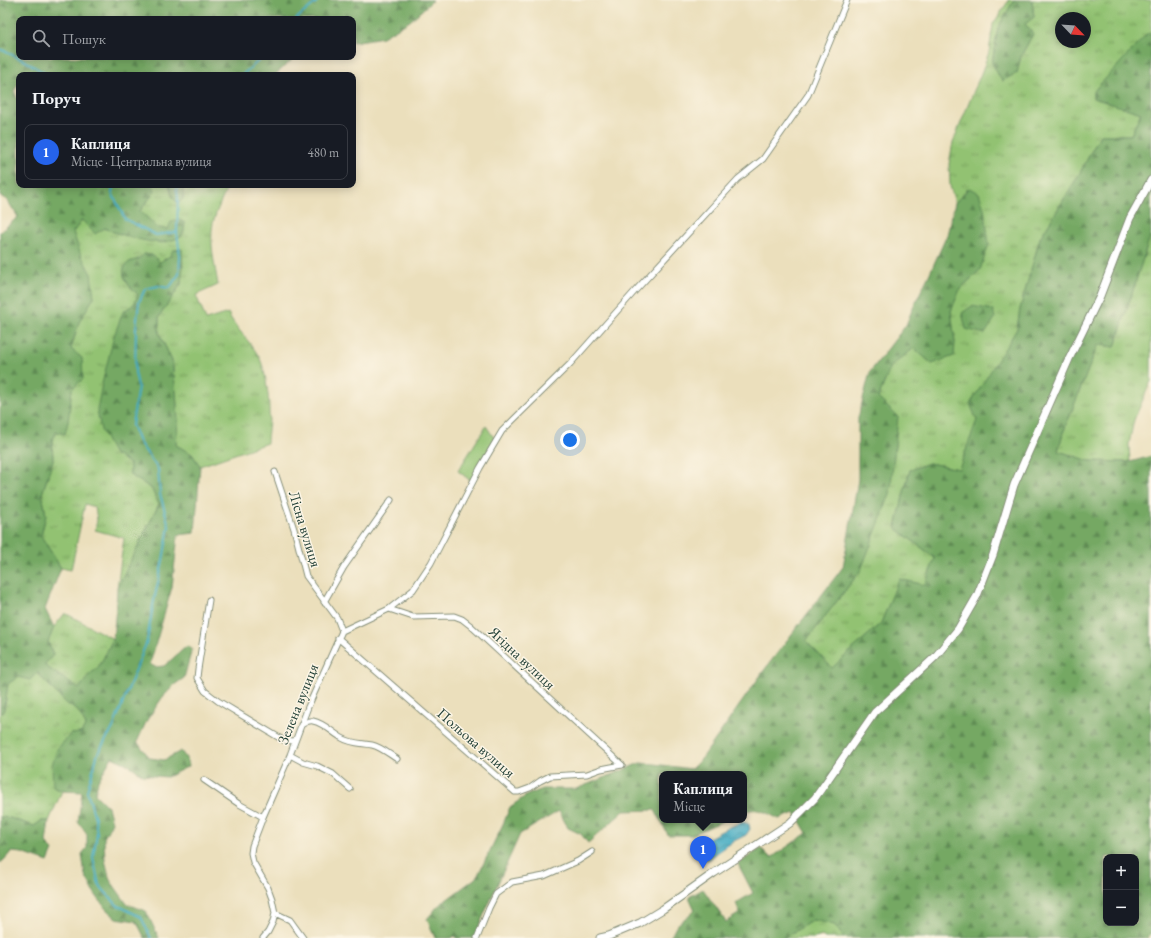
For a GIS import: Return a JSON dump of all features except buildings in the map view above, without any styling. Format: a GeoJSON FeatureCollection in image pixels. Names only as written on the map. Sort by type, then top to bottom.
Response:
{"type":"FeatureCollection","features":[{"type":"Feature","properties":{"kind":"main road"},"geometry":{"type":"LineString","coordinates":[[600,938],[609,936],[640,923],[790,823],[815,798],[875,712],[935,657],[958,629],[977,596],[993,555],[1014,485],[1069,359],[1100,296],[1130,218],[1151,180]]}},
{"type":"Feature","properties":{"kind":"street"},"geometry":{"type":"LineString","coordinates":[[342,631],[389,609],[413,590],[431,563],[480,468],[502,431],[570,364],[630,296],[738,179],[763,159],[808,95],[848,0]]}},
{"type":"Feature","properties":{"kind":"street","name":"Лісна вулиця"},"geometry":{"type":"LineString","coordinates":[[275,472],[294,528],[306,576],[337,618],[342,631]]}},
{"type":"Feature","properties":{"kind":"street"},"geometry":{"type":"LineString","coordinates":[[324,602],[344,567],[391,500]]}},
{"type":"Feature","properties":{"kind":"street"},"geometry":{"type":"LineString","coordinates":[[210,600],[197,678],[201,685],[205,691],[218,701],[283,740],[294,741]]}},
{"type":"Feature","properties":{"kind":"street","name":"Ягідна вулиця"},"geometry":{"type":"LineString","coordinates":[[389,609],[413,617],[454,616],[462,619],[622,765]]}},
{"type":"Feature","properties":{"kind":"street","name":"Зелена вулиця"},"geometry":{"type":"LineString","coordinates":[[275,913],[268,888],[253,862],[251,853],[252,846],[290,755],[308,707],[342,631]]}},
{"type":"Feature","properties":{"kind":"street","name":"Польова вулиця"},"geometry":{"type":"LineString","coordinates":[[338,638],[515,792],[530,788],[550,776],[587,774],[601,769],[622,765]]}},
{"type":"Feature","properties":{"kind":"street"},"geometry":{"type":"LineString","coordinates":[[302,725],[307,721],[313,721],[321,724],[351,743],[378,747],[397,759]]}},
{"type":"Feature","properties":{"kind":"street"},"geometry":{"type":"LineString","coordinates":[[290,755],[333,774],[350,789]]}},
{"type":"Feature","properties":{"kind":"street"},"geometry":{"type":"LineString","coordinates":[[204,780],[240,804],[263,817]]}},
{"type":"Feature","properties":{"kind":"street"},"geometry":{"type":"LineString","coordinates":[[477,938],[496,894],[512,882],[544,876],[578,861],[592,852]]}},
{"type":"Feature","properties":{"kind":"street"},"geometry":{"type":"LineString","coordinates":[[263,938],[273,922],[275,913],[290,920],[303,938]]}},
{"type":"Feature","properties":{"kind":"green space"},"geometry":{"type":"Polygon","coordinates":[[[0,0],[433,0],[410,21],[383,37],[356,42],[356,16],[16,16],[16,60],[292,60],[278,72],[16,72],[16,87],[14,91],[16,96],[16,188],[154,188],[155,191],[140,211],[158,228],[168,229],[171,222],[179,219],[185,223],[184,231],[181,237],[165,242],[150,242],[125,236],[105,228],[95,234],[82,220],[73,232],[80,253],[91,274],[94,297],[79,322],[71,349],[82,358],[83,379],[72,389],[65,434],[56,432],[52,440],[53,460],[42,494],[46,515],[41,536],[61,568],[45,609],[54,627],[48,642],[53,655],[44,665],[79,689],[89,675],[99,667],[113,639],[117,588],[159,504],[151,488],[130,475],[130,464],[113,453],[101,430],[97,410],[114,336],[123,312],[134,304],[138,295],[124,276],[125,267],[128,263],[138,259],[144,254],[152,255],[160,262],[170,256],[173,250],[182,249],[183,267],[181,284],[159,317],[159,333],[172,361],[178,422],[176,445],[192,454],[200,466],[195,533],[178,535],[172,587],[150,664],[155,667],[164,666],[187,646],[192,649],[184,678],[174,685],[162,698],[147,720],[137,742],[150,758],[164,760],[181,751],[188,761],[189,766],[167,777],[143,775],[129,765],[112,757],[98,781],[95,794],[108,807],[112,822],[104,838],[105,860],[110,880],[127,904],[146,911],[159,938],[145,938],[136,921],[116,918],[106,909],[95,894],[85,875],[82,854],[87,848],[87,834],[78,822],[82,792],[62,791],[53,787],[52,765],[57,749],[71,734],[81,733],[86,725],[78,711],[66,703],[37,673],[30,680],[18,677],[8,684],[3,713],[0,712],[0,232],[18,217],[7,200],[0,196],[0,0]]]}},
{"type":"Feature","properties":{"kind":"green space"},"geometry":{"type":"Polygon","coordinates":[[[1009,0],[1014,0],[998,28],[992,63],[1002,81],[1017,73],[1021,56],[1033,34],[1025,24],[1034,17],[1032,0],[1151,0],[1151,35],[1148,34],[1093,92],[1093,98],[1141,112],[1131,135],[1100,135],[1080,173],[1040,238],[1020,309],[1017,329],[1005,349],[959,469],[929,463],[910,470],[896,528],[935,558],[925,585],[899,579],[881,623],[832,668],[806,641],[861,570],[878,398],[891,366],[914,348],[932,364],[955,343],[951,311],[960,289],[980,270],[968,188],[955,203],[950,186],[949,164],[953,142],[989,52],[993,24],[1009,0]]]}},
{"type":"Feature","properties":{"kind":"green space"},"geometry":{"type":"Polygon","coordinates":[[[1014,0],[1032,0],[1034,17],[1025,24],[1033,34],[1021,56],[1017,73],[1002,81],[992,63],[998,28],[1014,0]]]}},
{"type":"Feature","properties":{"kind":"green space"},"geometry":{"type":"Polygon","coordinates":[[[1148,33],[1151,35],[1151,233],[1115,347],[1098,345],[1063,433],[1058,451],[1090,461],[1130,462],[1151,456],[1151,933],[1148,938],[844,938],[835,925],[813,920],[784,938],[670,938],[677,925],[695,910],[689,897],[703,889],[726,922],[740,913],[736,903],[753,893],[738,864],[761,848],[771,858],[807,833],[795,813],[779,819],[758,810],[747,811],[747,771],[659,771],[659,818],[655,810],[624,811],[588,843],[581,834],[568,828],[559,811],[520,834],[475,938],[456,938],[455,936],[450,938],[435,938],[427,919],[438,906],[477,877],[510,807],[527,795],[543,789],[576,789],[640,763],[691,769],[703,757],[765,669],[843,567],[858,480],[858,418],[870,372],[906,325],[947,235],[955,203],[969,188],[979,193],[984,208],[989,244],[980,270],[960,289],[951,311],[955,343],[954,356],[932,364],[914,348],[891,366],[878,398],[898,417],[890,494],[861,570],[806,641],[832,668],[881,623],[899,579],[925,585],[935,558],[896,528],[910,470],[929,463],[959,469],[977,420],[970,404],[1017,329],[1020,309],[1040,238],[1080,173],[1100,135],[1131,135],[1141,113],[1093,98],[1093,92],[1148,33]]]}},
{"type":"Feature","properties":{"kind":"green space"},"geometry":{"type":"Polygon","coordinates":[[[154,188],[170,188],[172,196],[183,199],[183,188],[227,188],[214,218],[212,231],[213,254],[218,285],[196,295],[206,320],[228,313],[261,361],[267,386],[269,404],[267,443],[200,466],[192,454],[175,445],[178,421],[176,392],[172,361],[159,333],[159,317],[181,284],[170,256],[160,263],[152,255],[144,254],[137,260],[129,262],[125,267],[124,276],[138,295],[134,304],[123,312],[113,453],[130,464],[130,475],[151,488],[159,504],[117,588],[124,538],[95,530],[97,520],[95,507],[85,504],[71,570],[61,568],[41,536],[46,515],[42,494],[53,460],[52,440],[56,432],[65,433],[72,389],[71,349],[79,322],[94,297],[73,232],[82,220],[117,233],[162,243],[181,237],[184,231],[158,228],[140,211],[155,191],[154,188]]]}},
{"type":"Feature","properties":{"kind":"green space"},"geometry":{"type":"Polygon","coordinates":[[[170,188],[183,188],[183,199],[178,204],[172,196],[170,188]]]}},
{"type":"Feature","properties":{"kind":"green space"},"geometry":{"type":"Polygon","coordinates":[[[1151,233],[1151,381],[1134,420],[1129,444],[1130,462],[1090,461],[1058,451],[1063,433],[1098,344],[1115,347],[1151,233]]]}},
{"type":"Feature","properties":{"kind":"green space"},"geometry":{"type":"Polygon","coordinates":[[[972,306],[993,310],[995,318],[985,334],[966,329],[962,313],[972,306]]]}},
{"type":"Feature","properties":{"kind":"green space"},"geometry":{"type":"Polygon","coordinates":[[[486,426],[495,439],[471,481],[458,471],[486,426]]]}},
{"type":"Feature","properties":{"kind":"green space"},"geometry":{"type":"Polygon","coordinates":[[[65,613],[113,639],[99,667],[89,675],[79,690],[44,665],[53,655],[48,642],[54,627],[65,613]]]}},
{"type":"Feature","properties":{"kind":"green space"},"geometry":{"type":"Polygon","coordinates":[[[37,672],[66,703],[78,711],[86,725],[81,733],[71,734],[53,787],[62,791],[49,821],[41,821],[34,826],[10,818],[0,817],[0,712],[3,713],[7,684],[18,677],[37,672]]]}},
{"type":"Feature","properties":{"kind":"green space"},"geometry":{"type":"Polygon","coordinates":[[[0,817],[10,818],[34,826],[41,821],[49,821],[46,843],[53,850],[48,862],[22,853],[11,852],[0,863],[0,817]]]}},
{"type":"Feature","properties":{"kind":"green space"},"geometry":{"type":"Polygon","coordinates":[[[662,823],[718,823],[691,835],[668,835],[662,823]]]}},
{"type":"Feature","properties":{"kind":"green space"},"geometry":{"type":"Polygon","coordinates":[[[813,920],[835,925],[844,938],[825,938],[822,936],[815,938],[784,938],[813,920]]]}},
{"type":"Feature","properties":{"kind":"water"},"geometry":{"type":"Polygon","coordinates":[[[740,823],[746,823],[749,824],[750,829],[746,835],[734,841],[707,860],[700,856],[698,849],[707,839],[729,827],[740,823]]]}},
{"type":"Feature","properties":{"kind":"waterway"},"geometry":{"type":"LineString","coordinates":[[300,16],[319,0]]}},
{"type":"Feature","properties":{"kind":"waterway"},"geometry":{"type":"LineString","coordinates":[[0,49],[16,57]]}},
{"type":"Feature","properties":{"kind":"waterway"},"geometry":{"type":"LineString","coordinates":[[23,60],[43,72]]}},
{"type":"Feature","properties":{"kind":"waterway"},"geometry":{"type":"LineString","coordinates":[[246,72],[260,60]]}},
{"type":"Feature","properties":{"kind":"waterway"},"geometry":{"type":"LineString","coordinates":[[113,188],[112,193],[125,219],[156,235],[177,232],[180,256],[179,274],[169,288],[158,286],[145,289],[139,302],[136,328],[135,372],[138,386],[132,425],[139,442],[158,469],[160,494],[169,526],[147,641],[113,728],[98,753],[87,791],[95,818],[97,834],[93,857],[99,885],[117,905],[141,917],[151,938]]}},
{"type":"Feature","properties":{"kind":"waterway"},"geometry":{"type":"LineString","coordinates":[[176,188],[178,197],[177,232]]}},
{"type":"Feature","properties":{"kind":"place","name":"Каплиця"},"geometry":{"type":"Point","coordinates":[703,869]}}]}
